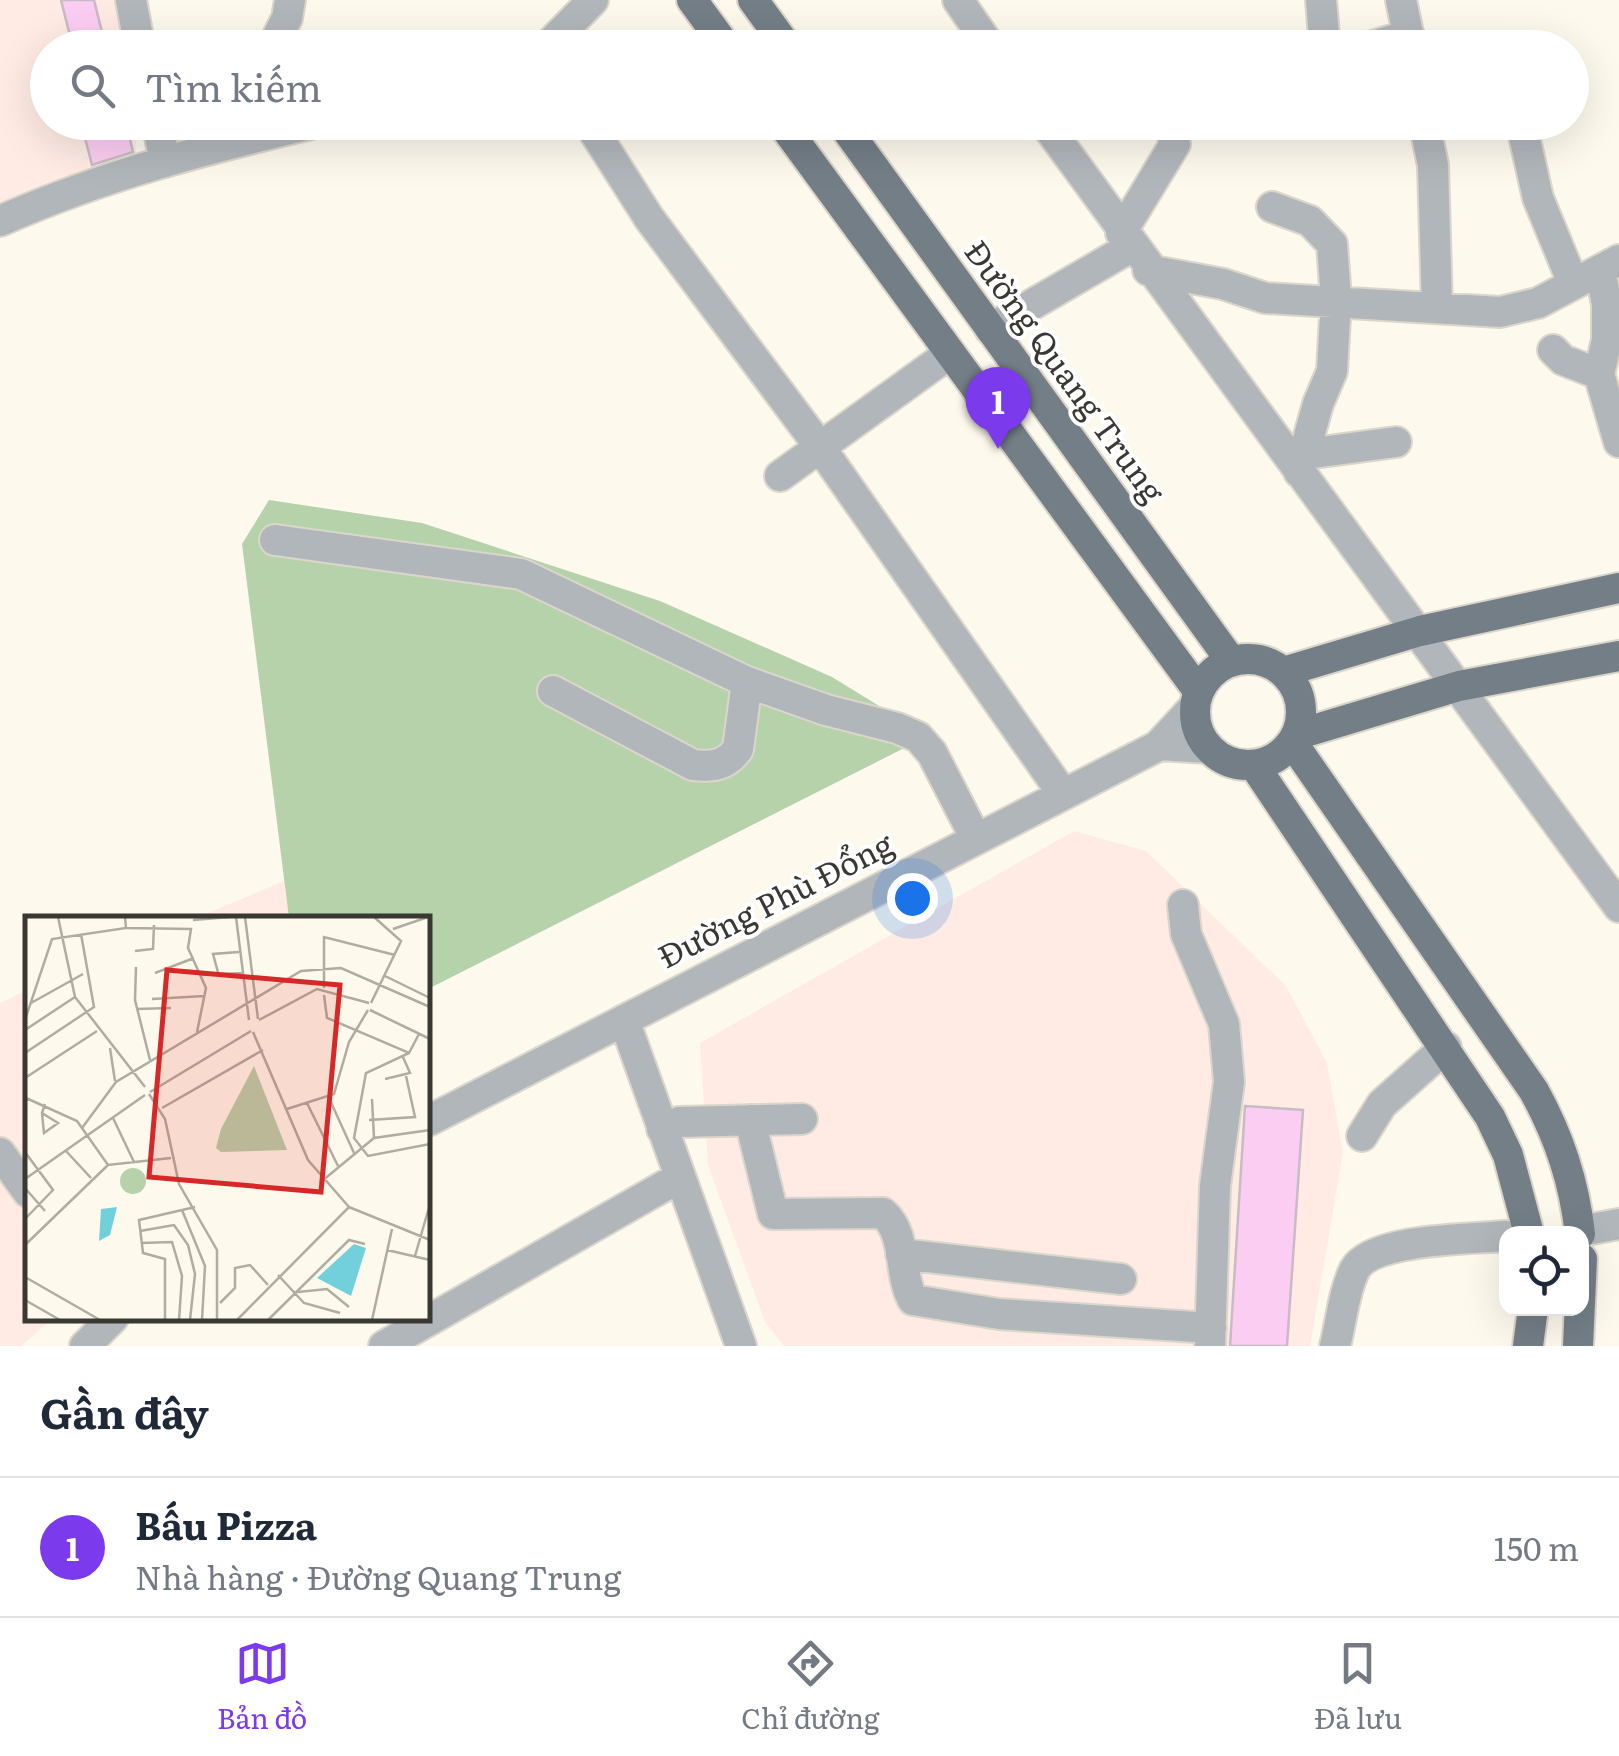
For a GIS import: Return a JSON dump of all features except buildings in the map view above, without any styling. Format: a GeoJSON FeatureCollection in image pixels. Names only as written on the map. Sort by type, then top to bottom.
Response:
{"type":"FeatureCollection","features":[{"type":"Feature","properties":{"kind":"main road"},"geometry":{"type":"LineString","coordinates":[[692,0],[714,30]]}},
{"type":"Feature","properties":{"kind":"main road"},"geometry":{"type":"LineString","coordinates":[[754,0],[775,30]]}},
{"type":"Feature","properties":{"kind":"main road"},"geometry":{"type":"LineString","coordinates":[[794,140],[1197,699]]}},
{"type":"Feature","properties":{"kind":"main road","name":"Đường Quang Trung"},"geometry":{"type":"LineString","coordinates":[[855,140],[1231,661]]}},
{"type":"Feature","properties":{"kind":"main road"},"geometry":{"type":"LineString","coordinates":[[1283,672],[1420,631],[1619,588]]}},
{"type":"Feature","properties":{"kind":"main road"},"geometry":{"type":"LineString","coordinates":[[1579,1226],[1571,1177],[1556,1134],[1534,1091],[1294,738],[1300,701],[1283,672],[1258,660],[1231,661],[1212,673],[1197,699],[1198,728],[1209,748],[1230,762],[1254,765],[1276,758],[1294,738],[1459,686],[1619,656]]}},
{"type":"Feature","properties":{"kind":"main road"},"geometry":{"type":"LineString","coordinates":[[1254,765],[1446,1047],[1502,1142],[1527,1226]]}},
{"type":"Feature","properties":{"kind":"main road"},"geometry":{"type":"LineString","coordinates":[[1528,1346],[1532,1316]]}},
{"type":"Feature","properties":{"kind":"main road"},"geometry":{"type":"LineString","coordinates":[[1578,1346],[1579,1316]]}},
{"type":"Feature","properties":{"kind":"street"},"geometry":{"type":"LineString","coordinates":[[131,0],[137,30]]}},
{"type":"Feature","properties":{"kind":"street"},"geometry":{"type":"LineString","coordinates":[[281,30],[290,0]]}},
{"type":"Feature","properties":{"kind":"street"},"geometry":{"type":"LineString","coordinates":[[564,30],[593,0]]}},
{"type":"Feature","properties":{"kind":"street"},"geometry":{"type":"LineString","coordinates":[[958,0],[979,30]]}},
{"type":"Feature","properties":{"kind":"street"},"geometry":{"type":"LineString","coordinates":[[1320,0],[1323,30]]}},
{"type":"Feature","properties":{"kind":"street"},"geometry":{"type":"LineString","coordinates":[[1401,0],[1408,30]]}},
{"type":"Feature","properties":{"kind":"street"},"geometry":{"type":"LineString","coordinates":[[160,140],[165,162]]}},
{"type":"Feature","properties":{"kind":"street"},"geometry":{"type":"LineString","coordinates":[[0,222],[43,202],[245,140]]}},
{"type":"Feature","properties":{"kind":"street"},"geometry":{"type":"LineString","coordinates":[[599,140],[649,218],[820,447],[1063,794]]}},
{"type":"Feature","properties":{"kind":"street"},"geometry":{"type":"LineString","coordinates":[[1057,140],[1134,250],[1303,463],[1619,907]]}},
{"type":"Feature","properties":{"kind":"street"},"geometry":{"type":"LineString","coordinates":[[990,329],[1134,250],[1173,140]]}},
{"type":"Feature","properties":{"kind":"street"},"geometry":{"type":"LineString","coordinates":[[1428,140],[1433,166],[1437,308]]}},
{"type":"Feature","properties":{"kind":"street"},"geometry":{"type":"LineString","coordinates":[[1526,140],[1538,198],[1597,271],[1607,322],[1599,374],[1612,402],[1619,442]]}},
{"type":"Feature","properties":{"kind":"street"},"geometry":{"type":"LineString","coordinates":[[1272,207],[1310,222],[1327,234],[1332,244],[1336,299],[1332,372],[1318,404],[1303,463]]}},
{"type":"Feature","properties":{"kind":"street"},"geometry":{"type":"LineString","coordinates":[[1134,250],[1265,298],[1336,299],[1500,312],[1538,303],[1597,271]]}},
{"type":"Feature","properties":{"kind":"street"},"geometry":{"type":"LineString","coordinates":[[1553,350],[1563,360],[1599,374]]}},
{"type":"Feature","properties":{"kind":"street"},"geometry":{"type":"LineString","coordinates":[[780,476],[949,354]]}},
{"type":"Feature","properties":{"kind":"street"},"geometry":{"type":"LineString","coordinates":[[1303,463],[1396,442]]}},
{"type":"Feature","properties":{"kind":"street"},"geometry":{"type":"LineString","coordinates":[[275,540],[520,574],[747,682],[918,736],[932,753],[975,837]]}},
{"type":"Feature","properties":{"kind":"street"},"geometry":{"type":"LineString","coordinates":[[554,690],[692,766],[714,767],[732,758],[738,749],[747,682]]}},
{"type":"Feature","properties":{"kind":"street","name":"Đường Phù Đổng"},"geometry":{"type":"LineString","coordinates":[[430,1120],[1159,745],[1197,699]]}},
{"type":"Feature","properties":{"kind":"street"},"geometry":{"type":"LineString","coordinates":[[1159,745],[1209,748]]}},
{"type":"Feature","properties":{"kind":"street"},"geometry":{"type":"LineString","coordinates":[[750,1120],[773,1214],[884,1213],[892,1220],[905,1286],[913,1300],[999,1314],[1210,1337],[1215,1186],[1229,1082],[1224,1024],[1186,934],[1183,905]]}},
{"type":"Feature","properties":{"kind":"street"},"geometry":{"type":"LineString","coordinates":[[624,1020],[736,1345]]}},
{"type":"Feature","properties":{"kind":"street"},"geometry":{"type":"LineString","coordinates":[[1362,1136],[1382,1104],[1446,1047]]}},
{"type":"Feature","properties":{"kind":"street"},"geometry":{"type":"LineString","coordinates":[[662,1129],[679,1122],[802,1119]]}},
{"type":"Feature","properties":{"kind":"street"},"geometry":{"type":"LineString","coordinates":[[0,1154],[25,1188]]}},
{"type":"Feature","properties":{"kind":"street"},"geometry":{"type":"LineString","coordinates":[[430,1320],[680,1177]]}},
{"type":"Feature","properties":{"kind":"street"},"geometry":{"type":"LineString","coordinates":[[1589,1237],[1619,1224]]}},
{"type":"Feature","properties":{"kind":"street"},"geometry":{"type":"LineString","coordinates":[[1335,1346],[1356,1269],[1366,1259],[1398,1247],[1499,1237]]}},
{"type":"Feature","properties":{"kind":"street"},"geometry":{"type":"LineString","coordinates":[[901,1254],[1121,1279]]}},
{"type":"Feature","properties":{"kind":"street"},"geometry":{"type":"LineString","coordinates":[[999,1314],[1007,1265]]}},
{"type":"Feature","properties":{"kind":"street"},"geometry":{"type":"LineString","coordinates":[[91,1344],[110,1321]]}},
{"type":"Feature","properties":{"kind":"street"},"geometry":{"type":"LineString","coordinates":[[384,1346],[428,1321]]}},
{"type":"Feature","properties":{"kind":"shaded area"},"geometry":{"type":"Polygon","coordinates":[[[0,0],[120,0],[127,30],[30,30],[30,140],[136,140],[136,164],[0,213],[0,0]]]}},
{"type":"Feature","properties":{"kind":"shaded area"},"geometry":{"type":"Polygon","coordinates":[[[1074,831],[1146,851],[1286,986],[1327,1063],[1343,1153],[1310,1346],[784,1346],[765,1322],[708,1165],[700,1043],[1074,831]]]}},
{"type":"Feature","properties":{"kind":"shaded area"},"geometry":{"type":"Polygon","coordinates":[[[284,881],[289,916],[201,916],[284,881]]]}},
{"type":"Feature","properties":{"kind":"shaded area"},"geometry":{"type":"Polygon","coordinates":[[[25,991],[25,1321],[50,1321],[21,1346],[0,1346],[0,1003],[25,991]]]}},
{"type":"Feature","properties":{"kind":"green space"},"geometry":{"type":"Polygon","coordinates":[[[269,500],[422,523],[660,601],[832,677],[928,736],[430,988],[430,916],[289,916],[242,544],[269,500]]]}},
{"type":"Feature","properties":{"kind":"place","name":"Bấu Pizza"},"geometry":{"type":"Point","coordinates":[998,449]}}]}
